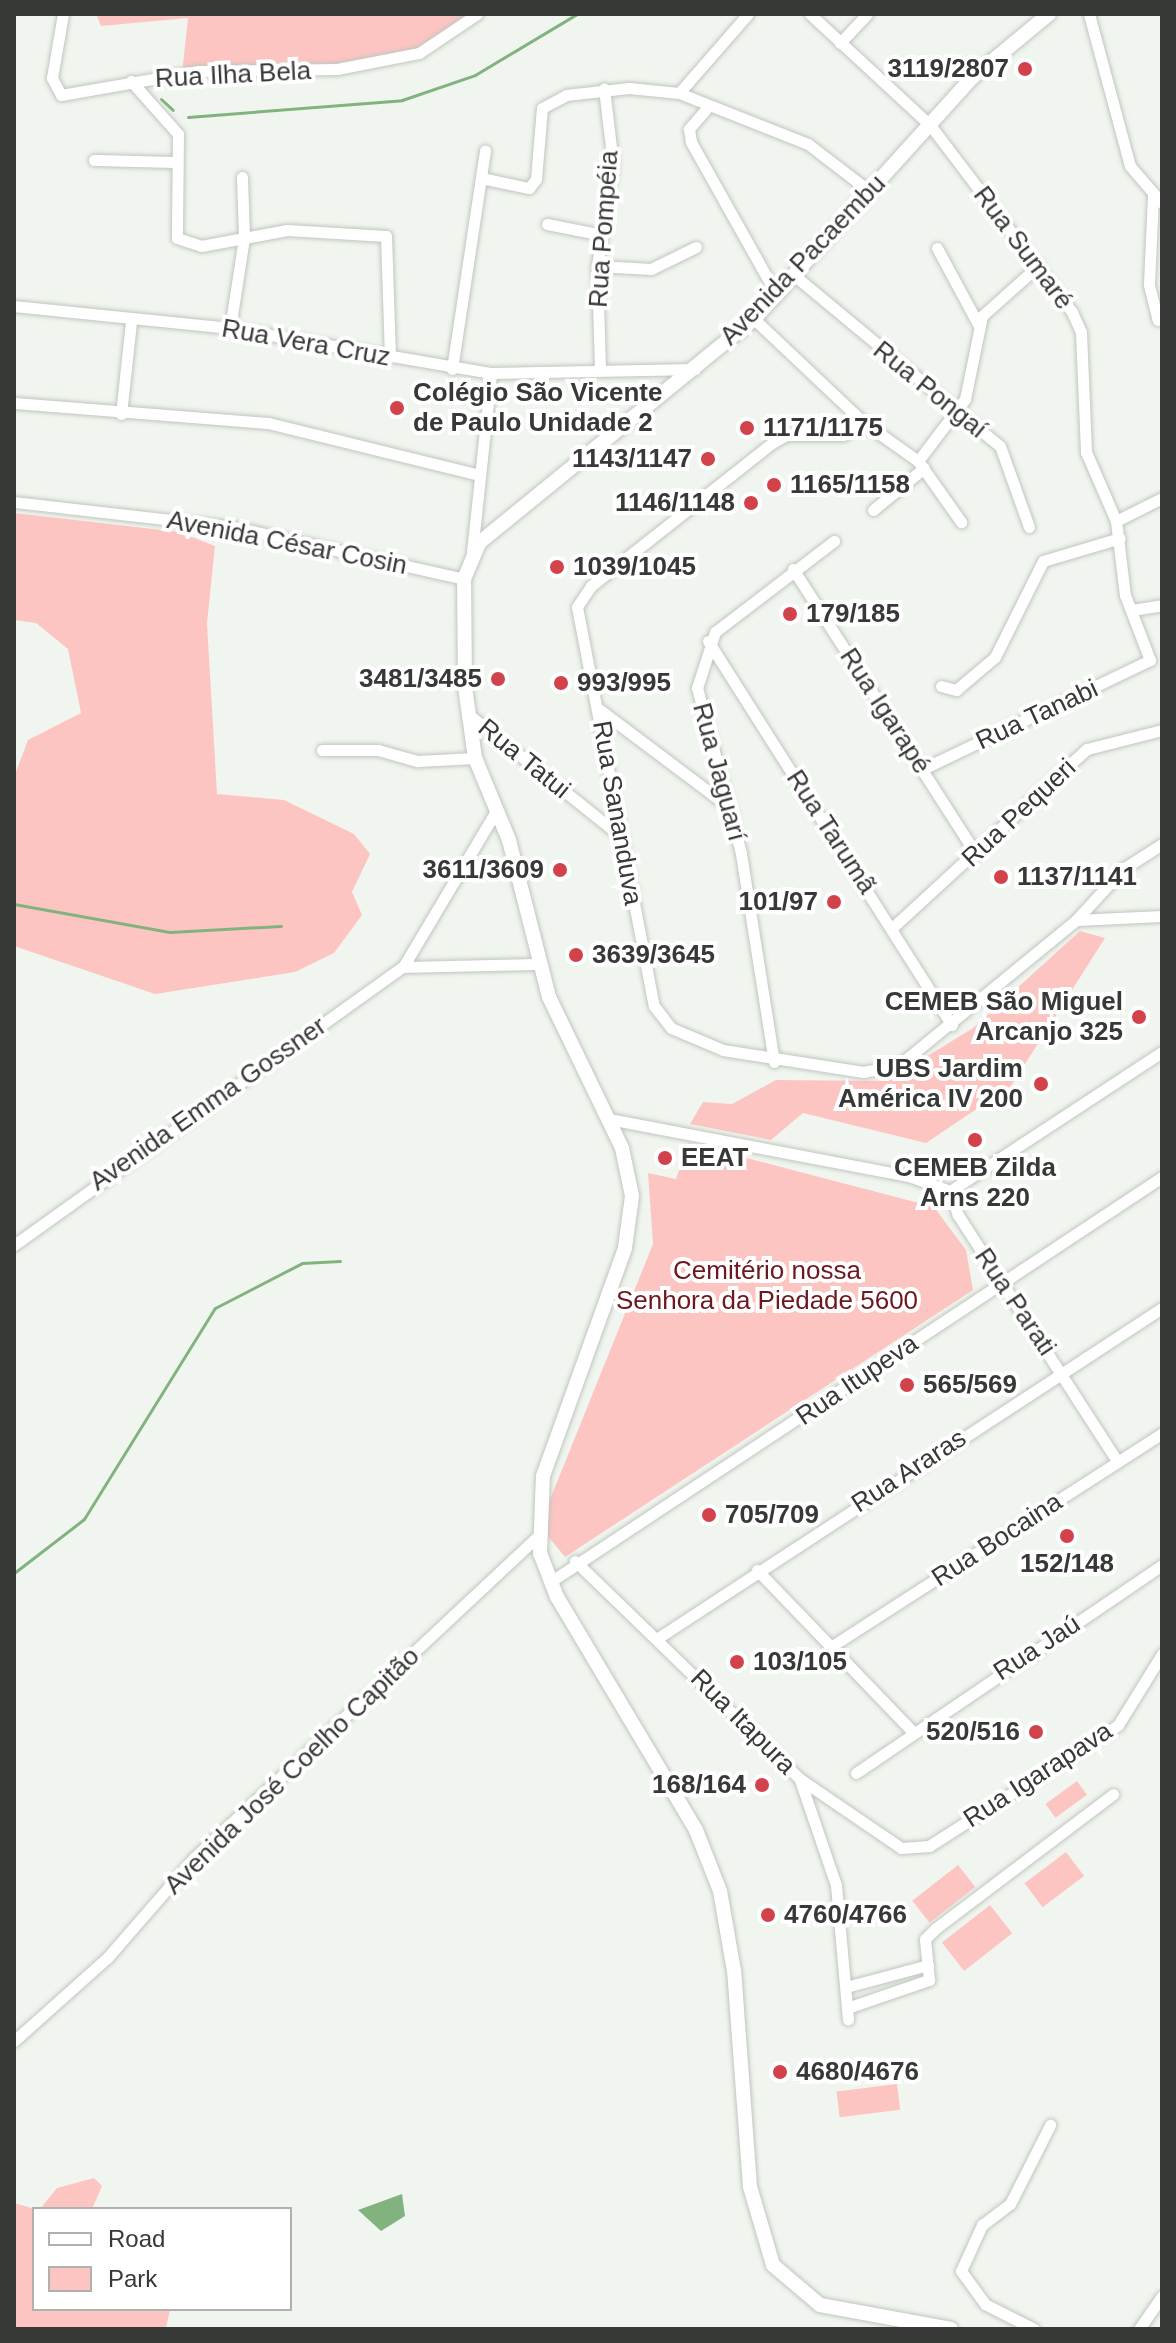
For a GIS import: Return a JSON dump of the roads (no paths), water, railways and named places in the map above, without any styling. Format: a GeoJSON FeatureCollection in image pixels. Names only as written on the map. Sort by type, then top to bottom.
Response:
{"type":"FeatureCollection","features":[{"type":"Feature","properties":{"kind":"main road","name":"Avenida Pacaembu"},"geometry":{"type":"LineString","coordinates":[[472,555],[754,319],[973,77],[1049,14]]}},
{"type":"Feature","properties":{"kind":"main road"},"geometry":{"type":"LineString","coordinates":[[472,555],[464,579],[468,714],[475,758],[496,811],[540,964],[625,1160],[630,1228],[550,1449],[537,1537],[550,1582],[696,1830],[720,1891],[734,1971],[750,2187],[773,2265],[820,2305],[951,2329]]}},
{"type":"Feature","properties":{"kind":"street","name":"Rua Ilha Bela"},"geometry":{"type":"LineString","coordinates":[[63,14],[52,78],[61,95],[199,71],[337,69],[419,53],[477,14]]}},
{"type":"Feature","properties":{"kind":"street"},"geometry":{"type":"LineString","coordinates":[[679,93],[748,14]]}},
{"type":"Feature","properties":{"kind":"street","name":"Rua Sumaré"},"geometry":{"type":"LineString","coordinates":[[810,14],[930,125],[1039,265],[1081,332],[1086,452],[1116,521],[1132,610],[1150,660]]}},
{"type":"Feature","properties":{"kind":"street"},"geometry":{"type":"LineString","coordinates":[[840,43],[867,14]]}},
{"type":"Feature","properties":{"kind":"street"},"geometry":{"type":"LineString","coordinates":[[1089,14],[1130,166],[1158,200],[1149,285],[1158,320]]}},
{"type":"Feature","properties":{"kind":"street"},"geometry":{"type":"LineString","coordinates":[[131,81],[178,134],[177,238],[201,246],[287,230],[386,236],[390,357]]}},
{"type":"Feature","properties":{"kind":"street"},"geometry":{"type":"LineString","coordinates":[[481,178],[529,188],[536,179],[542,108],[566,95],[604,89],[679,93],[707,108],[808,144],[869,191]]}},
{"type":"Feature","properties":{"kind":"street","name":"Rua Pompéia"},"geometry":{"type":"LineString","coordinates":[[600,369],[597,266],[613,164],[604,89]]}},
{"type":"Feature","properties":{"kind":"street"},"geometry":{"type":"LineString","coordinates":[[707,108],[689,129],[691,142],[777,295]]}},
{"type":"Feature","properties":{"kind":"street"},"geometry":{"type":"LineString","coordinates":[[452,369],[485,150]]}},
{"type":"Feature","properties":{"kind":"street"},"geometry":{"type":"LineString","coordinates":[[94,160],[177,162]]}},
{"type":"Feature","properties":{"kind":"street"},"geometry":{"type":"LineString","coordinates":[[230,328],[244,238],[242,177]]}},
{"type":"Feature","properties":{"kind":"street"},"geometry":{"type":"LineString","coordinates":[[547,224],[602,235]]}},
{"type":"Feature","properties":{"kind":"street"},"geometry":{"type":"LineString","coordinates":[[597,266],[651,269],[696,247]]}},
{"type":"Feature","properties":{"kind":"street"},"geometry":{"type":"LineString","coordinates":[[873,510],[921,465],[956,416],[972,383],[978,324],[937,248]]}},
{"type":"Feature","properties":{"kind":"street"},"geometry":{"type":"LineString","coordinates":[[978,324],[1039,265]]}},
{"type":"Feature","properties":{"kind":"street","name":"Rua Pongaí"},"geometry":{"type":"LineString","coordinates":[[795,276],[956,416],[1000,446],[1029,527]]}},
{"type":"Feature","properties":{"kind":"street","name":"Rua Vera Cruz"},"geometry":{"type":"LineString","coordinates":[[14,306],[131,322],[230,328],[452,369],[491,373],[695,369]]}},
{"type":"Feature","properties":{"kind":"street"},"geometry":{"type":"LineString","coordinates":[[754,319],[863,422],[921,465],[961,522]]}},
{"type":"Feature","properties":{"kind":"street"},"geometry":{"type":"LineString","coordinates":[[121,414],[131,322]]}},
{"type":"Feature","properties":{"kind":"street"},"geometry":{"type":"LineString","coordinates":[[472,555],[491,373]]}},
{"type":"Feature","properties":{"kind":"street"},"geometry":{"type":"LineString","coordinates":[[14,403],[121,414],[268,423],[480,475]]}},
{"type":"Feature","properties":{"kind":"street","name":"Rua Sananduva"},"geometry":{"type":"LineString","coordinates":[[863,422],[829,438],[786,435],[591,586],[577,607],[575,626],[600,710],[618,834],[654,1006],[692,1040],[774,1062],[863,1072],[899,1065],[952,1025],[1076,920],[1123,869],[1162,844]]}},
{"type":"Feature","properties":{"kind":"street"},"geometry":{"type":"LineString","coordinates":[[1116,521],[1162,498]]}},
{"type":"Feature","properties":{"kind":"street","name":"Avenida César Cosin"},"geometry":{"type":"LineString","coordinates":[[14,502],[234,527],[464,579]]}},
{"type":"Feature","properties":{"kind":"street"},"geometry":{"type":"LineString","coordinates":[[941,686],[956,690],[995,657],[1043,561],[1120,538]]}},
{"type":"Feature","properties":{"kind":"street"},"geometry":{"type":"LineString","coordinates":[[708,641],[793,569],[834,541]]}},
{"type":"Feature","properties":{"kind":"street","name":"Rua Igarapé"},"geometry":{"type":"LineString","coordinates":[[793,569],[976,854]]}},
{"type":"Feature","properties":{"kind":"street"},"geometry":{"type":"LineString","coordinates":[[1132,610],[1162,605]]}},
{"type":"Feature","properties":{"kind":"street","name":"Rua Jaguarí"},"geometry":{"type":"LineString","coordinates":[[708,641],[697,688],[725,803],[741,853],[774,1062]]}},
{"type":"Feature","properties":{"kind":"street","name":"Rua Tarumã"},"geometry":{"type":"LineString","coordinates":[[708,641],[952,1025]]}},
{"type":"Feature","properties":{"kind":"street","name":"Rua Tanabi"},"geometry":{"type":"LineString","coordinates":[[922,769],[1150,660]]}},
{"type":"Feature","properties":{"kind":"street"},"geometry":{"type":"LineString","coordinates":[[600,710],[725,803]]}},
{"type":"Feature","properties":{"kind":"street","name":"Rua Tatui"},"geometry":{"type":"LineString","coordinates":[[468,714],[618,834]]}},
{"type":"Feature","properties":{"kind":"street","name":"Rua Pequeri"},"geometry":{"type":"LineString","coordinates":[[892,928],[1087,749],[1162,730]]}},
{"type":"Feature","properties":{"kind":"street"},"geometry":{"type":"LineString","coordinates":[[322,750],[378,750],[417,761],[475,758]]}},
{"type":"Feature","properties":{"kind":"street","name":"Avenida Emma Gossner"},"geometry":{"type":"LineString","coordinates":[[14,1245],[403,967],[496,811]]}},
{"type":"Feature","properties":{"kind":"street"},"geometry":{"type":"LineString","coordinates":[[1076,920],[1162,916]]}},
{"type":"Feature","properties":{"kind":"street"},"geometry":{"type":"LineString","coordinates":[[403,967],[540,964]]}},
{"type":"Feature","properties":{"kind":"street"},"geometry":{"type":"LineString","coordinates":[[609,1119],[909,1176],[950,1191],[1162,1052]]}},
{"type":"Feature","properties":{"kind":"street","name":"Rua Itupeva"},"geometry":{"type":"LineString","coordinates":[[550,1582],[575,1561],[1162,1177]]}},
{"type":"Feature","properties":{"kind":"street","name":"Rua Parati"},"geometry":{"type":"LineString","coordinates":[[950,1191],[1001,1284],[1062,1372],[1118,1462]]}},
{"type":"Feature","properties":{"kind":"street","name":"Rua Araras"},"geometry":{"type":"LineString","coordinates":[[658,1638],[757,1570],[1162,1308]]}},
{"type":"Feature","properties":{"kind":"street","name":"Rua Bocaina"},"geometry":{"type":"LineString","coordinates":[[832,1646],[1162,1433]]}},
{"type":"Feature","properties":{"kind":"street","name":"Avenida José Coelho Capitão"},"geometry":{"type":"LineString","coordinates":[[14,2041],[108,1957],[194,1858],[537,1537]]}},
{"type":"Feature","properties":{"kind":"street","name":"Rua Itapura"},"geometry":{"type":"LineString","coordinates":[[575,1561],[658,1638],[800,1779],[880,1838],[901,1848],[929,1846]]}},
{"type":"Feature","properties":{"kind":"street","name":"Rua Jaú"},"geometry":{"type":"LineString","coordinates":[[856,1773],[911,1730],[1162,1565]]}},
{"type":"Feature","properties":{"kind":"street"},"geometry":{"type":"LineString","coordinates":[[757,1570],[911,1730]]}},
{"type":"Feature","properties":{"kind":"street","name":"Rua Igarapava"},"geometry":{"type":"LineString","coordinates":[[929,1846],[1118,1725],[1162,1654]]}},
{"type":"Feature","properties":{"kind":"street"},"geometry":{"type":"LineString","coordinates":[[800,1779],[836,1885],[847,2014],[929,1980],[925,1939],[1113,1794]]}},
{"type":"Feature","properties":{"kind":"street"},"geometry":{"type":"LineString","coordinates":[[846,1987],[928,1965]]}},
{"type":"Feature","properties":{"kind":"street"},"geometry":{"type":"LineString","coordinates":[[1034,2329],[985,2304],[961,2271],[982,2225],[1010,2204],[1050,2125]]}},
{"type":"Feature","properties":{"kind":"street"},"geometry":{"type":"LineString","coordinates":[[1139,2329],[1162,2296]]}},
{"type":"Feature","properties":{"kind":"waterway"},"geometry":{"type":"LineString","coordinates":[[188,117],[402,100],[475,75],[577,14]]}},
{"type":"Feature","properties":{"kind":"waterway"},"geometry":{"type":"LineString","coordinates":[[161,99],[173,110]]}},
{"type":"Feature","properties":{"kind":"waterway"},"geometry":{"type":"LineString","coordinates":[[14,904],[170,932],[281,926]]}},
{"type":"Feature","properties":{"kind":"waterway"},"geometry":{"type":"LineString","coordinates":[[14,1573],[84,1519],[215,1308],[302,1263],[340,1261]]}},
{"type":"Feature","properties":{"kind":"place","name":"3119/2807"},"geometry":{"type":"Point","coordinates":[1025,69]}},
{"type":"Feature","properties":{"kind":"place","name":"Colégio São Vicente de Paulo Unidade 2"},"geometry":{"type":"Point","coordinates":[397,408]}},
{"type":"Feature","properties":{"kind":"place","name":"1171/1175"},"geometry":{"type":"Point","coordinates":[747,428]}},
{"type":"Feature","properties":{"kind":"place","name":"1143/1147"},"geometry":{"type":"Point","coordinates":[708,459]}},
{"type":"Feature","properties":{"kind":"place","name":"1165/1158"},"geometry":{"type":"Point","coordinates":[774,485]}},
{"type":"Feature","properties":{"kind":"place","name":"1146/1148"},"geometry":{"type":"Point","coordinates":[751,503]}},
{"type":"Feature","properties":{"kind":"place","name":"1039/1045"},"geometry":{"type":"Point","coordinates":[557,567]}},
{"type":"Feature","properties":{"kind":"place","name":"179/185"},"geometry":{"type":"Point","coordinates":[790,614]}},
{"type":"Feature","properties":{"kind":"place","name":"3481/3485"},"geometry":{"type":"Point","coordinates":[498,679]}},
{"type":"Feature","properties":{"kind":"place","name":"993/995"},"geometry":{"type":"Point","coordinates":[561,683]}},
{"type":"Feature","properties":{"kind":"place","name":"3611/3609"},"geometry":{"type":"Point","coordinates":[560,870]}},
{"type":"Feature","properties":{"kind":"place","name":"1137/1141"},"geometry":{"type":"Point","coordinates":[1001,877]}},
{"type":"Feature","properties":{"kind":"place","name":"101/97"},"geometry":{"type":"Point","coordinates":[834,902]}},
{"type":"Feature","properties":{"kind":"place","name":"3639/3645"},"geometry":{"type":"Point","coordinates":[576,955]}},
{"type":"Feature","properties":{"kind":"place","name":"CEMEB São Miguel Arcanjo 325"},"geometry":{"type":"Point","coordinates":[1139,1017]}},
{"type":"Feature","properties":{"kind":"place","name":"UBS Jardim América IV 200"},"geometry":{"type":"Point","coordinates":[1041,1084]}},
{"type":"Feature","properties":{"kind":"place","name":"CEMEB Zilda Arns 220"},"geometry":{"type":"Point","coordinates":[975,1140]}},
{"type":"Feature","properties":{"kind":"place","name":"EEAT"},"geometry":{"type":"Point","coordinates":[665,1158]}},
{"type":"Feature","properties":{"kind":"place","name":"565/569"},"geometry":{"type":"Point","coordinates":[907,1385]}},
{"type":"Feature","properties":{"kind":"place","name":"705/709"},"geometry":{"type":"Point","coordinates":[709,1515]}},
{"type":"Feature","properties":{"kind":"place","name":"152/148"},"geometry":{"type":"Point","coordinates":[1067,1536]}},
{"type":"Feature","properties":{"kind":"place","name":"103/105"},"geometry":{"type":"Point","coordinates":[737,1662]}},
{"type":"Feature","properties":{"kind":"place","name":"520/516"},"geometry":{"type":"Point","coordinates":[1036,1732]}},
{"type":"Feature","properties":{"kind":"place","name":"168/164"},"geometry":{"type":"Point","coordinates":[762,1785]}},
{"type":"Feature","properties":{"kind":"place","name":"4760/4766"},"geometry":{"type":"Point","coordinates":[768,1915]}},
{"type":"Feature","properties":{"kind":"place","name":"4680/4676"},"geometry":{"type":"Point","coordinates":[780,2072]}},
{"type":"Feature","properties":{"kind":"park label","name":"Cemitério nossa Senhora da Piedade 5600"},"geometry":{"type":"Point","coordinates":[767,1286]}}]}
